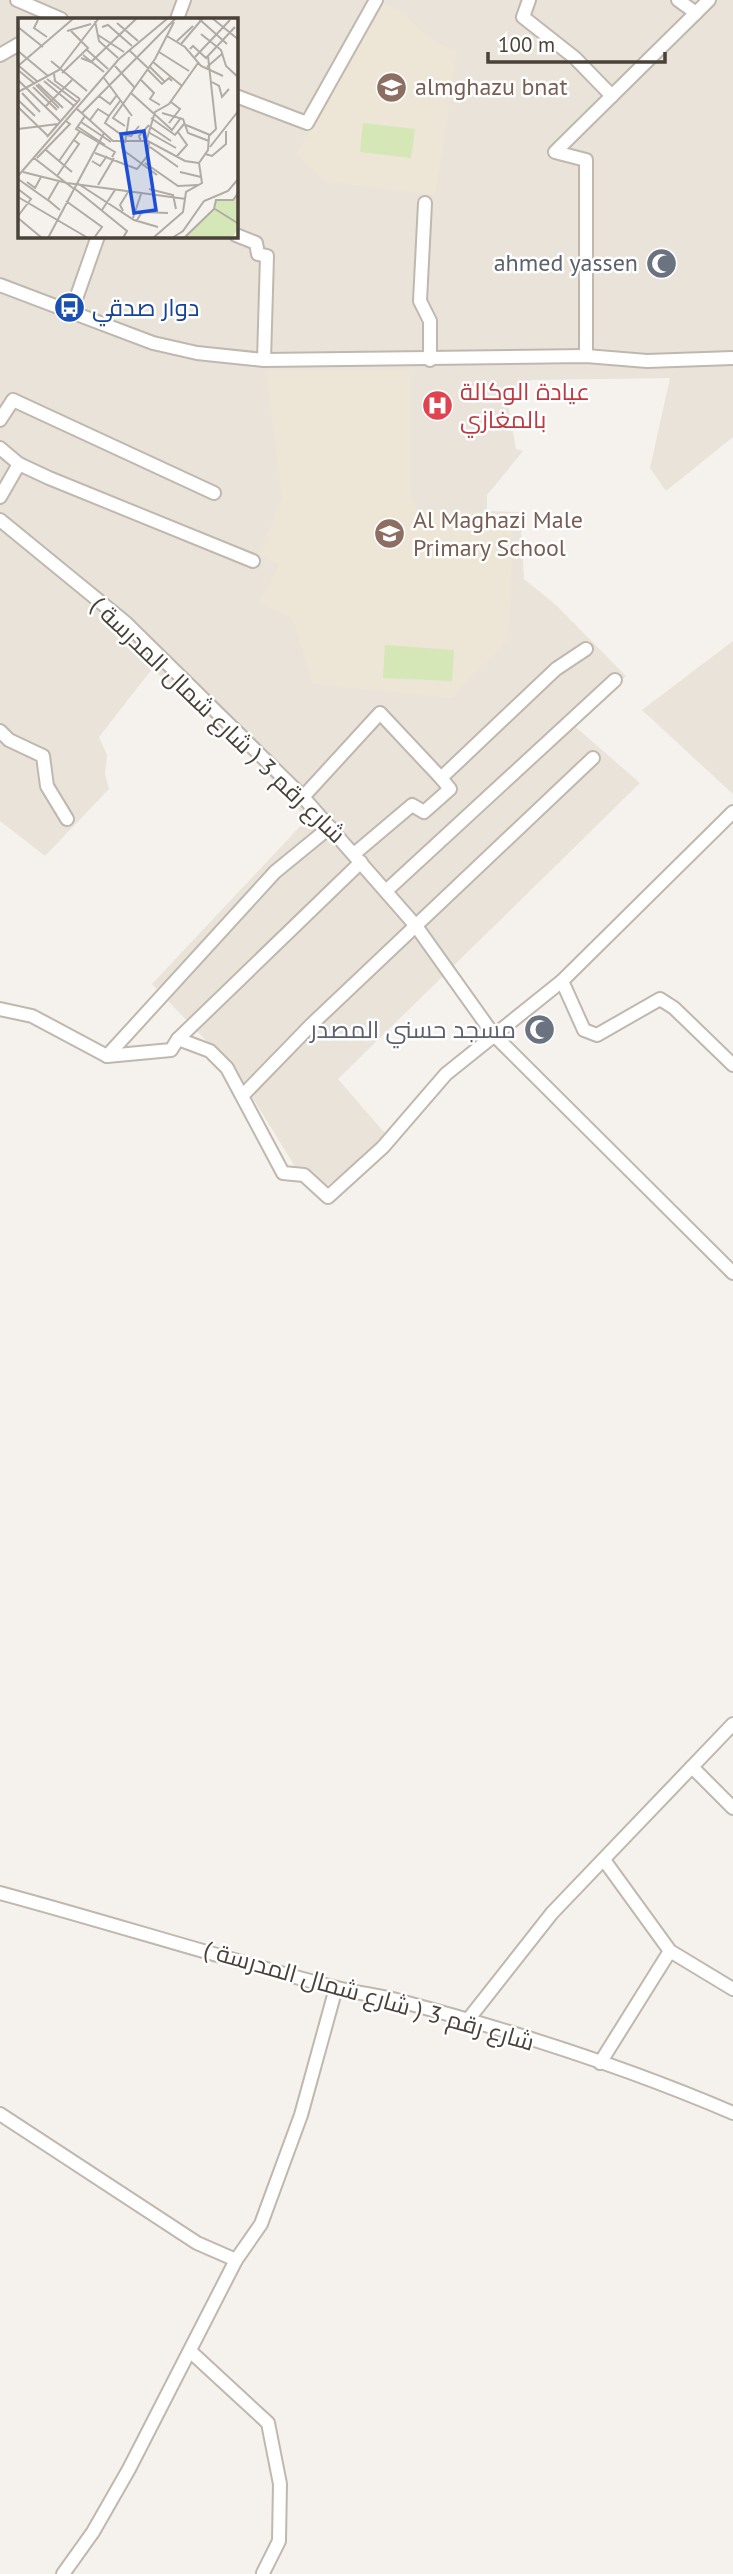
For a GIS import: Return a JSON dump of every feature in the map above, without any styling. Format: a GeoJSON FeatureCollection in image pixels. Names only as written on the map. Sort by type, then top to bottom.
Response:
{"type":"FeatureCollection","features":[{"type":"Feature","properties":{"kind":"street"},"geometry":{"type":"LineString","coordinates":[[17,0],[54,18]]}},
{"type":"Feature","properties":{"kind":"street"},"geometry":{"type":"LineString","coordinates":[[177,18],[184,0]]}},
{"type":"Feature","properties":{"kind":"street"},"geometry":{"type":"LineString","coordinates":[[238,97],[307,123],[376,0]]}},
{"type":"Feature","properties":{"kind":"street"},"geometry":{"type":"LineString","coordinates":[[529,0],[523,17],[531,26],[575,58],[612,96]]}},
{"type":"Feature","properties":{"kind":"street"},"geometry":{"type":"LineString","coordinates":[[678,0],[696,13]]}},
{"type":"Feature","properties":{"kind":"street"},"geometry":{"type":"LineString","coordinates":[[586,356],[586,160],[555,152],[709,0]]}},
{"type":"Feature","properties":{"kind":"street"},"geometry":{"type":"LineString","coordinates":[[0,55],[18,45]]}},
{"type":"Feature","properties":{"kind":"street"},"geometry":{"type":"LineString","coordinates":[[425,203],[420,301],[430,321],[430,360]]}},
{"type":"Feature","properties":{"kind":"street"},"geometry":{"type":"LineString","coordinates":[[238,236],[256,243],[258,254],[267,256],[264,360]]}},
{"type":"Feature","properties":{"kind":"street"},"geometry":{"type":"LineString","coordinates":[[71,313],[97,238]]}},
{"type":"Feature","properties":{"kind":"street"},"geometry":{"type":"LineString","coordinates":[[0,285],[153,343],[186,351],[264,360],[586,356],[647,361],[733,358]]}},
{"type":"Feature","properties":{"kind":"street"},"geometry":{"type":"LineString","coordinates":[[0,420],[13,400],[214,494]]}},
{"type":"Feature","properties":{"kind":"street"},"geometry":{"type":"LineString","coordinates":[[0,448],[19,464],[253,561]]}},
{"type":"Feature","properties":{"kind":"street"},"geometry":{"type":"LineString","coordinates":[[0,497],[19,464]]}},
{"type":"Feature","properties":{"kind":"street","name":"شارع رقم 3 ( شارع شمال المدرسة )"},"geometry":{"type":"LineString","coordinates":[[0,520],[126,623],[303,797],[415,926],[493,1034],[733,1273]]}},
{"type":"Feature","properties":{"kind":"street"},"geometry":{"type":"LineString","coordinates":[[441,778],[556,669],[586,649]]}},
{"type":"Feature","properties":{"kind":"street"},"geometry":{"type":"LineString","coordinates":[[386,891],[615,680]]}},
{"type":"Feature","properties":{"kind":"street"},"geometry":{"type":"LineString","coordinates":[[0,1009],[32,1016],[107,1056],[172,1050],[178,1039],[412,806],[425,812],[450,789],[380,713],[303,797]]}},
{"type":"Feature","properties":{"kind":"street"},"geometry":{"type":"LineString","coordinates":[[0,732],[9,740],[43,755],[47,786],[67,819]]}},
{"type":"Feature","properties":{"kind":"street"},"geometry":{"type":"LineString","coordinates":[[243,1094],[312,1024],[593,758]]}},
{"type":"Feature","properties":{"kind":"street"},"geometry":{"type":"LineString","coordinates":[[178,1039],[211,1051],[243,1094],[283,1173],[304,1175],[328,1196],[383,1147],[446,1074],[493,1034],[562,982],[733,812]]}},
{"type":"Feature","properties":{"kind":"street"},"geometry":{"type":"LineString","coordinates":[[107,1056],[275,872],[330,827]]}},
{"type":"Feature","properties":{"kind":"street"},"geometry":{"type":"LineString","coordinates":[[562,982],[584,1030],[597,1035],[660,999],[674,1008],[733,1065]]}},
{"type":"Feature","properties":{"kind":"street"},"geometry":{"type":"LineString","coordinates":[[467,2021],[551,1913],[733,1724]]}},
{"type":"Feature","properties":{"kind":"street"},"geometry":{"type":"LineString","coordinates":[[692,1767],[733,1808]]}},
{"type":"Feature","properties":{"kind":"street"},"geometry":{"type":"LineString","coordinates":[[604,1860],[670,1951],[733,1989]]}},
{"type":"Feature","properties":{"kind":"street","name":"شارع رقم 3 ( شارع شمال المدرسة )"},"geometry":{"type":"LineString","coordinates":[[0,1893],[336,1988],[399,2001],[467,2021],[679,2090],[733,2113]]}},
{"type":"Feature","properties":{"kind":"street"},"geometry":{"type":"LineString","coordinates":[[600,2063],[670,1951]]}},
{"type":"Feature","properties":{"kind":"street"},"geometry":{"type":"LineString","coordinates":[[63,2574],[93,2532],[236,2260],[261,2224],[301,2115],[336,1988]]}},
{"type":"Feature","properties":{"kind":"street"},"geometry":{"type":"LineString","coordinates":[[0,2113],[197,2243],[236,2260]]}},
{"type":"Feature","properties":{"kind":"street"},"geometry":{"type":"LineString","coordinates":[[190,2351],[268,2423],[280,2484],[279,2541],[264,2574]]}},
{"type":"Feature","properties":{"kind":"shaded area"},"geometry":{"type":"Polygon","coordinates":[[[0,0],[733,0],[733,437],[666,491],[650,468],[670,378],[531,380],[507,398],[516,449],[523,451],[487,495],[487,511],[520,512],[524,579],[556,605],[626,676],[572,724],[640,783],[338,1079],[389,1138],[320,1191],[294,1165],[238,1074],[152,984],[307,819],[234,737],[152,669],[99,737],[107,755],[105,774],[109,789],[45,856],[0,821],[0,0]]]}},
{"type":"Feature","properties":{"kind":"shaded area","name":"almghazu bnat"},"geometry":{"type":"Polygon","coordinates":[[[378,0],[404,14],[427,36],[457,52],[436,193],[433,195],[324,181],[296,155],[378,0]]]}},
{"type":"Feature","properties":{"kind":"shaded area","name":"Al Maghazi Male Primary School"},"geometry":{"type":"Polygon","coordinates":[[[407,370],[410,375],[410,493],[416,509],[513,513],[509,638],[452,698],[312,684],[293,618],[259,603],[279,565],[259,555],[282,498],[266,371],[407,370]]]}},
{"type":"Feature","properties":{"kind":"shaded area"},"geometry":{"type":"Polygon","coordinates":[[[733,641],[733,794],[642,710],[733,641]]]}},
{"type":"Feature","properties":{"kind":"green space"},"geometry":{"type":"Polygon","coordinates":[[[363,123],[415,129],[411,158],[360,152],[363,123]]]}},
{"type":"Feature","properties":{"kind":"green space"},"geometry":{"type":"Polygon","coordinates":[[[385,645],[454,650],[452,681],[383,678],[385,645]]]}},
{"type":"Feature","properties":{"kind":"place","name":"almghazu bnat"},"geometry":{"type":"Point","coordinates":[392,87]}},
{"type":"Feature","properties":{"kind":"place","name":"ahmed yassen"},"geometry":{"type":"Point","coordinates":[661,263]}},
{"type":"Feature","properties":{"kind":"place","name":"دوار صدقي"},"geometry":{"type":"Point","coordinates":[69,308]}},
{"type":"Feature","properties":{"kind":"place","name":"عيادة الوكالة بالمغازي"},"geometry":{"type":"Point","coordinates":[437,406]}},
{"type":"Feature","properties":{"kind":"place","name":"Al Maghazi Male Primary School"},"geometry":{"type":"Point","coordinates":[390,534]}},
{"type":"Feature","properties":{"kind":"place","name":"مسجد حسني المصدر"},"geometry":{"type":"Point","coordinates":[539,1030]}}]}
